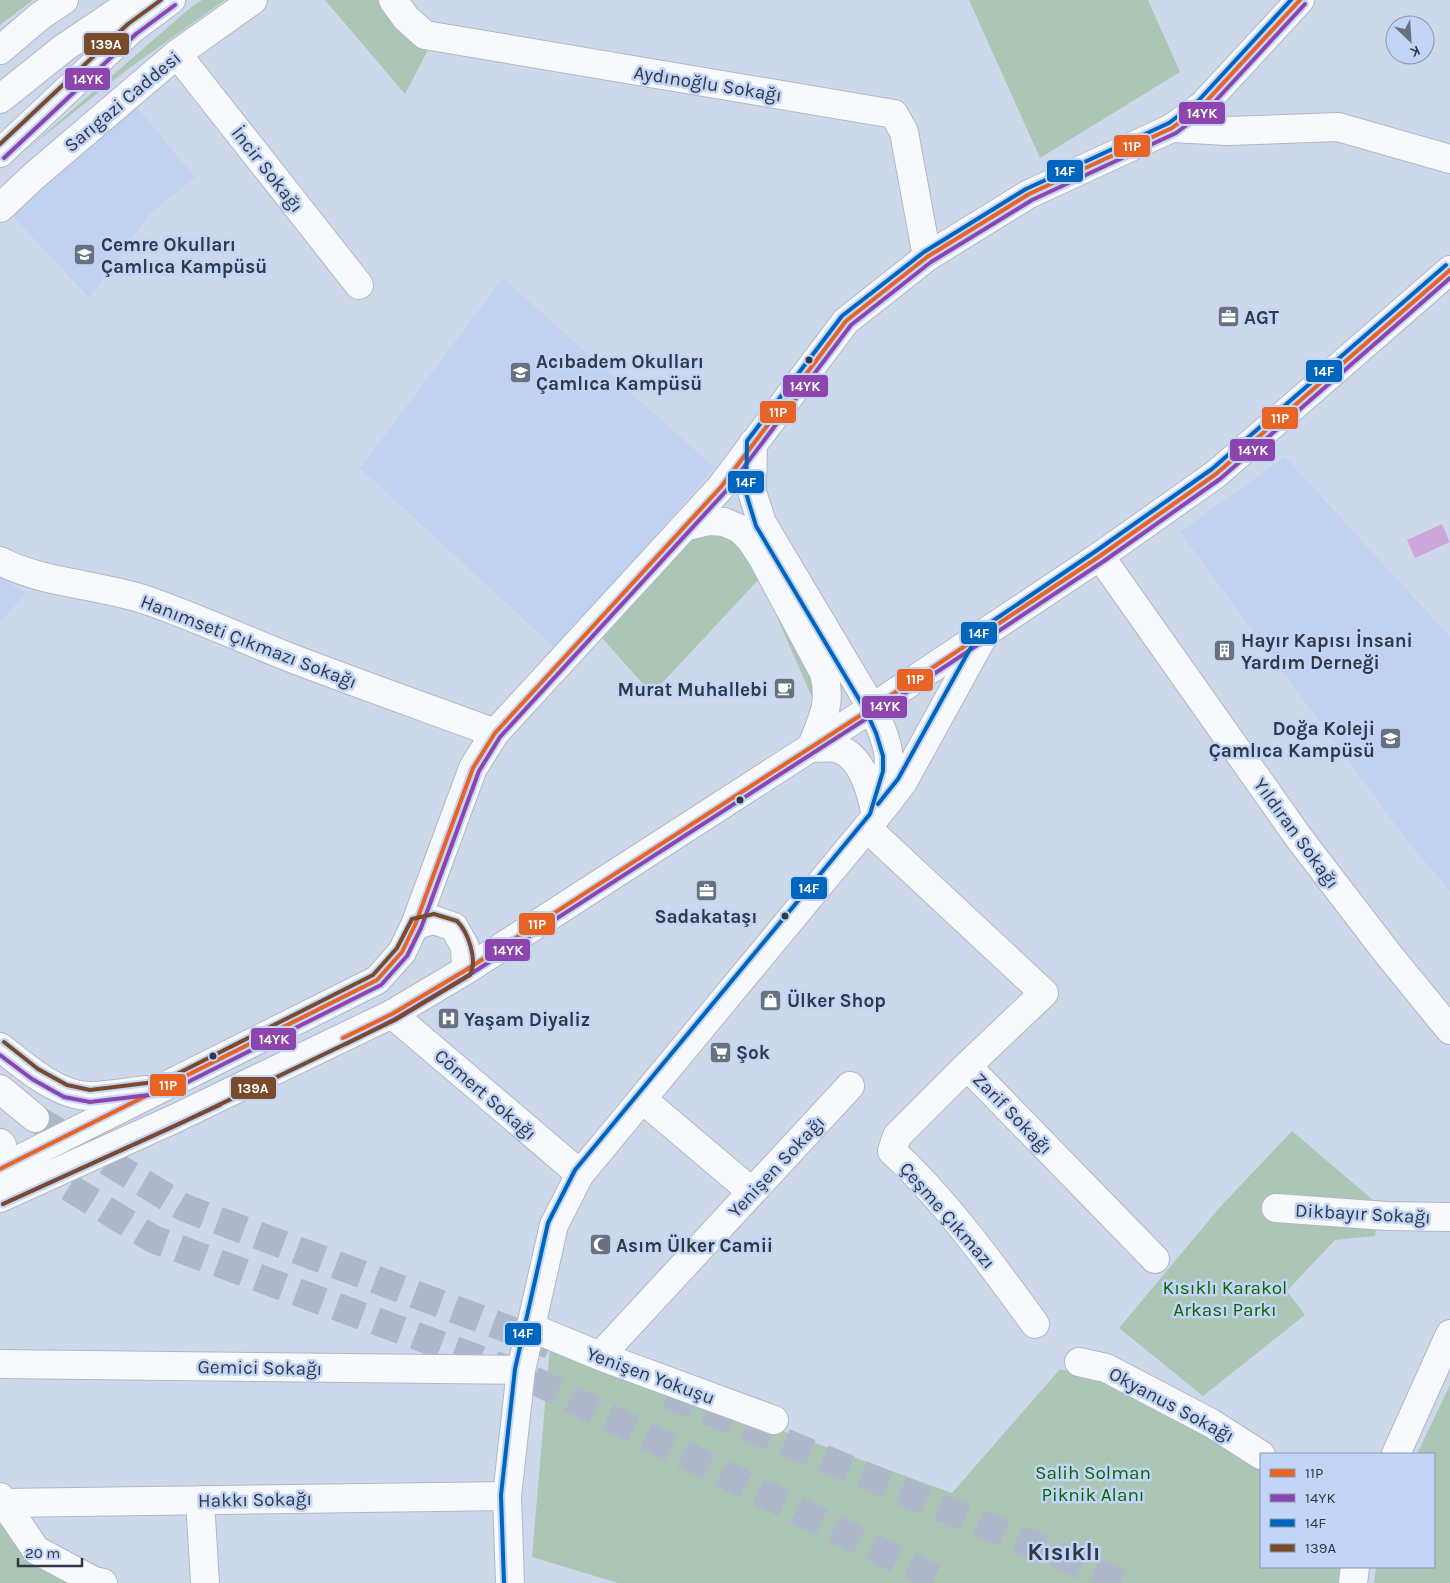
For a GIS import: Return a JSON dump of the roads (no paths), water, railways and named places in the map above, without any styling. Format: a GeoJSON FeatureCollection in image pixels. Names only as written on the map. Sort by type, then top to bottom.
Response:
{"type":"FeatureCollection","features":[{"type":"Feature","properties":{"kind":"main road"},"geometry":{"type":"LineString","coordinates":[[0,50],[40,16],[64,0]]}},
{"type":"Feature","properties":{"kind":"main road"},"geometry":{"type":"LineString","coordinates":[[0,99],[65,47],[135,0]]}},
{"type":"Feature","properties":{"kind":"main road"},"geometry":{"type":"LineString","coordinates":[[0,153],[132,29],[171,0]]}},
{"type":"Feature","properties":{"kind":"main road","name":"Sarıgazi Caddesi"},"geometry":{"type":"LineString","coordinates":[[2,208],[34,176],[177,54],[253,0]]}},
{"type":"Feature","properties":{"kind":"main road","name":"Aydınoğlu Sokağı"},"geometry":{"type":"LineString","coordinates":[[393,0],[406,18],[425,35],[894,114],[904,132],[927,257]]}},
{"type":"Feature","properties":{"kind":"main road"},"geometry":{"type":"LineString","coordinates":[[1,1153],[165,1087],[377,980],[402,952],[415,925],[473,768],[494,733],[594,628],[721,487],[846,321],[927,257],[1029,194],[1172,128],[1203,105],[1300,0]]}},
{"type":"Feature","properties":{"kind":"main road","name":"İncir Sokağı"},"geometry":{"type":"LineString","coordinates":[[177,54],[359,285]]}},
{"type":"Feature","properties":{"kind":"main road"},"geometry":{"type":"LineString","coordinates":[[1172,128],[1228,131],[1338,128],[1450,159]]}},
{"type":"Feature","properties":{"kind":"main road"},"geometry":{"type":"LineString","coordinates":[[0,1198],[174,1120],[392,1014],[466,970],[872,708],[1100,556],[1216,474],[1450,270]]}},
{"type":"Feature","properties":{"kind":"main road"},"geometry":{"type":"LineString","coordinates":[[753,443],[752,492],[762,523],[872,708],[881,727],[889,760],[888,779],[871,822]]}},
{"type":"Feature","properties":{"kind":"main road"},"geometry":{"type":"LineString","coordinates":[[684,527],[709,521],[724,522],[740,529],[762,557],[824,673],[828,690],[825,714],[811,748]]}},
{"type":"Feature","properties":{"kind":"main road","name":"Yıldıran Sokağı"},"geometry":{"type":"LineString","coordinates":[[1100,556],[1299,838],[1388,954],[1450,1030]]}},
{"type":"Feature","properties":{"kind":"main road","name":"Hanımseti Çıkmazı Sokağı"},"geometry":{"type":"LineString","coordinates":[[0,561],[36,575],[95,586],[146,600],[293,658],[494,733]]}},
{"type":"Feature","properties":{"kind":"main road"},"geometry":{"type":"LineString","coordinates":[[510,1583],[507,1496],[521,1370],[554,1225],[580,1174],[903,782],[985,633]]}},
{"type":"Feature","properties":{"kind":"main road"},"geometry":{"type":"LineString","coordinates":[[811,748],[835,748],[844,752],[852,759],[867,780],[872,792],[871,822]]}},
{"type":"Feature","properties":{"kind":"main road","name":"Zarif Sokağı"},"geometry":{"type":"LineString","coordinates":[[871,822],[1044,994],[967,1066],[1155,1259]]}},
{"type":"Feature","properties":{"kind":"main road"},"geometry":{"type":"LineString","coordinates":[[415,925],[434,920],[454,927],[465,947],[466,970]]}},
{"type":"Feature","properties":{"kind":"main road","name":"Cömert Sokağı"},"geometry":{"type":"LineString","coordinates":[[392,1014],[580,1174]]}},
{"type":"Feature","properties":{"kind":"main road"},"geometry":{"type":"LineString","coordinates":[[0,1047],[35,1074],[65,1091],[90,1096],[165,1087]]}},
{"type":"Feature","properties":{"kind":"main road","name":"Çeşme Çıkmazı"},"geometry":{"type":"LineString","coordinates":[[967,1066],[897,1136],[892,1151],[915,1172],[976,1244],[1035,1324]]}},
{"type":"Feature","properties":{"kind":"main road","name":"Yenişen Sokağı"},"geometry":{"type":"LineString","coordinates":[[600,1356],[850,1086]]}},
{"type":"Feature","properties":{"kind":"main road"},"geometry":{"type":"LineString","coordinates":[[0,1089],[35,1118]]}},
{"type":"Feature","properties":{"kind":"main road"},"geometry":{"type":"LineString","coordinates":[[642,1098],[752,1192]]}},
{"type":"Feature","properties":{"kind":"main road","name":"Dikbayır Sokağı"},"geometry":{"type":"LineString","coordinates":[[1276,1208],[1386,1216],[1450,1218]]}},
{"type":"Feature","properties":{"kind":"main road","name":"Yenişen Yokuşu"},"geometry":{"type":"LineString","coordinates":[[530,1327],[600,1356],[774,1420]]}},
{"type":"Feature","properties":{"kind":"main road"},"geometry":{"type":"LineString","coordinates":[[1396,1453],[1450,1334]]}},
{"type":"Feature","properties":{"kind":"main road","name":"Okyanus Sokağı"},"geometry":{"type":"LineString","coordinates":[[1079,1362],[1106,1368],[1211,1423],[1260,1454]]}},
{"type":"Feature","properties":{"kind":"main road","name":"Gemici Sokağı"},"geometry":{"type":"LineString","coordinates":[[0,1364],[521,1370]]}},
{"type":"Feature","properties":{"kind":"main road","name":"Hakkı Sokağı"},"geometry":{"type":"LineString","coordinates":[[2,1500],[200,1500],[507,1496]]}},
{"type":"Feature","properties":{"kind":"main road"},"geometry":{"type":"LineString","coordinates":[[2,1500],[36,1550],[94,1581],[103,1583]]}},
{"type":"Feature","properties":{"kind":"main road"},"geometry":{"type":"LineString","coordinates":[[200,1500],[205,1583]]}},
{"type":"Feature","properties":{"kind":"main road"},"geometry":{"type":"LineString","coordinates":[[1353,1583],[1355,1568]]}},
{"type":"Feature","properties":{"kind":"tunnel"},"geometry":{"type":"LineString","coordinates":[[35,1118],[185,1208],[550,1345]]}},
{"type":"Feature","properties":{"kind":"tunnel"},"geometry":{"type":"LineString","coordinates":[[33,1165],[153,1239],[525,1376],[945,1583]]}},
{"type":"Feature","properties":{"kind":"tunnel"},"geometry":{"type":"LineString","coordinates":[[668,1394],[1124,1583]]}},
{"type":"Feature","properties":{"kind":"place","name":"Cemre Okulları Çamlıca Kampüsü"},"geometry":{"type":"Point","coordinates":[85,255]}},
{"type":"Feature","properties":{"kind":"place","name":"AGT"},"geometry":{"type":"Point","coordinates":[1228,317]}},
{"type":"Feature","properties":{"kind":"place","name":"Acıbadem Okulları Çamlıca Kampüsü"},"geometry":{"type":"Point","coordinates":[520,372]}},
{"type":"Feature","properties":{"kind":"place","name":"Hayır Kapısı İnsani Yardım Derneği"},"geometry":{"type":"Point","coordinates":[1225,651]}},
{"type":"Feature","properties":{"kind":"place","name":"Murat Muhallebi"},"geometry":{"type":"Point","coordinates":[784,689]}},
{"type":"Feature","properties":{"kind":"place","name":"Doğa Koleji Çamlıca Kampüsü"},"geometry":{"type":"Point","coordinates":[1391,739]}},
{"type":"Feature","properties":{"kind":"place","name":"Sadakataşı"},"geometry":{"type":"Point","coordinates":[706,890]}},
{"type":"Feature","properties":{"kind":"place","name":"Ülker Shop"},"geometry":{"type":"Point","coordinates":[771,1000]}},
{"type":"Feature","properties":{"kind":"place","name":"Yaşam Diyaliz"},"geometry":{"type":"Point","coordinates":[448,1019]}},
{"type":"Feature","properties":{"kind":"place","name":"Şok"},"geometry":{"type":"Point","coordinates":[720,1052]}},
{"type":"Feature","properties":{"kind":"place","name":"Asım Ülker Camii"},"geometry":{"type":"Point","coordinates":[600,1245]}},
{"type":"Feature","properties":{"kind":"district","name":"Kısıklı"},"geometry":{"type":"Point","coordinates":[1064,1552]}},
{"type":"Feature","properties":{"kind":"park label","name":"Kısıklı Karakol Arkası Parkı"},"geometry":{"type":"Point","coordinates":[1225,1298]}},
{"type":"Feature","properties":{"kind":"park label","name":"Salih Solman Piknik Alanı"},"geometry":{"type":"Point","coordinates":[1093,1483]}}]}
